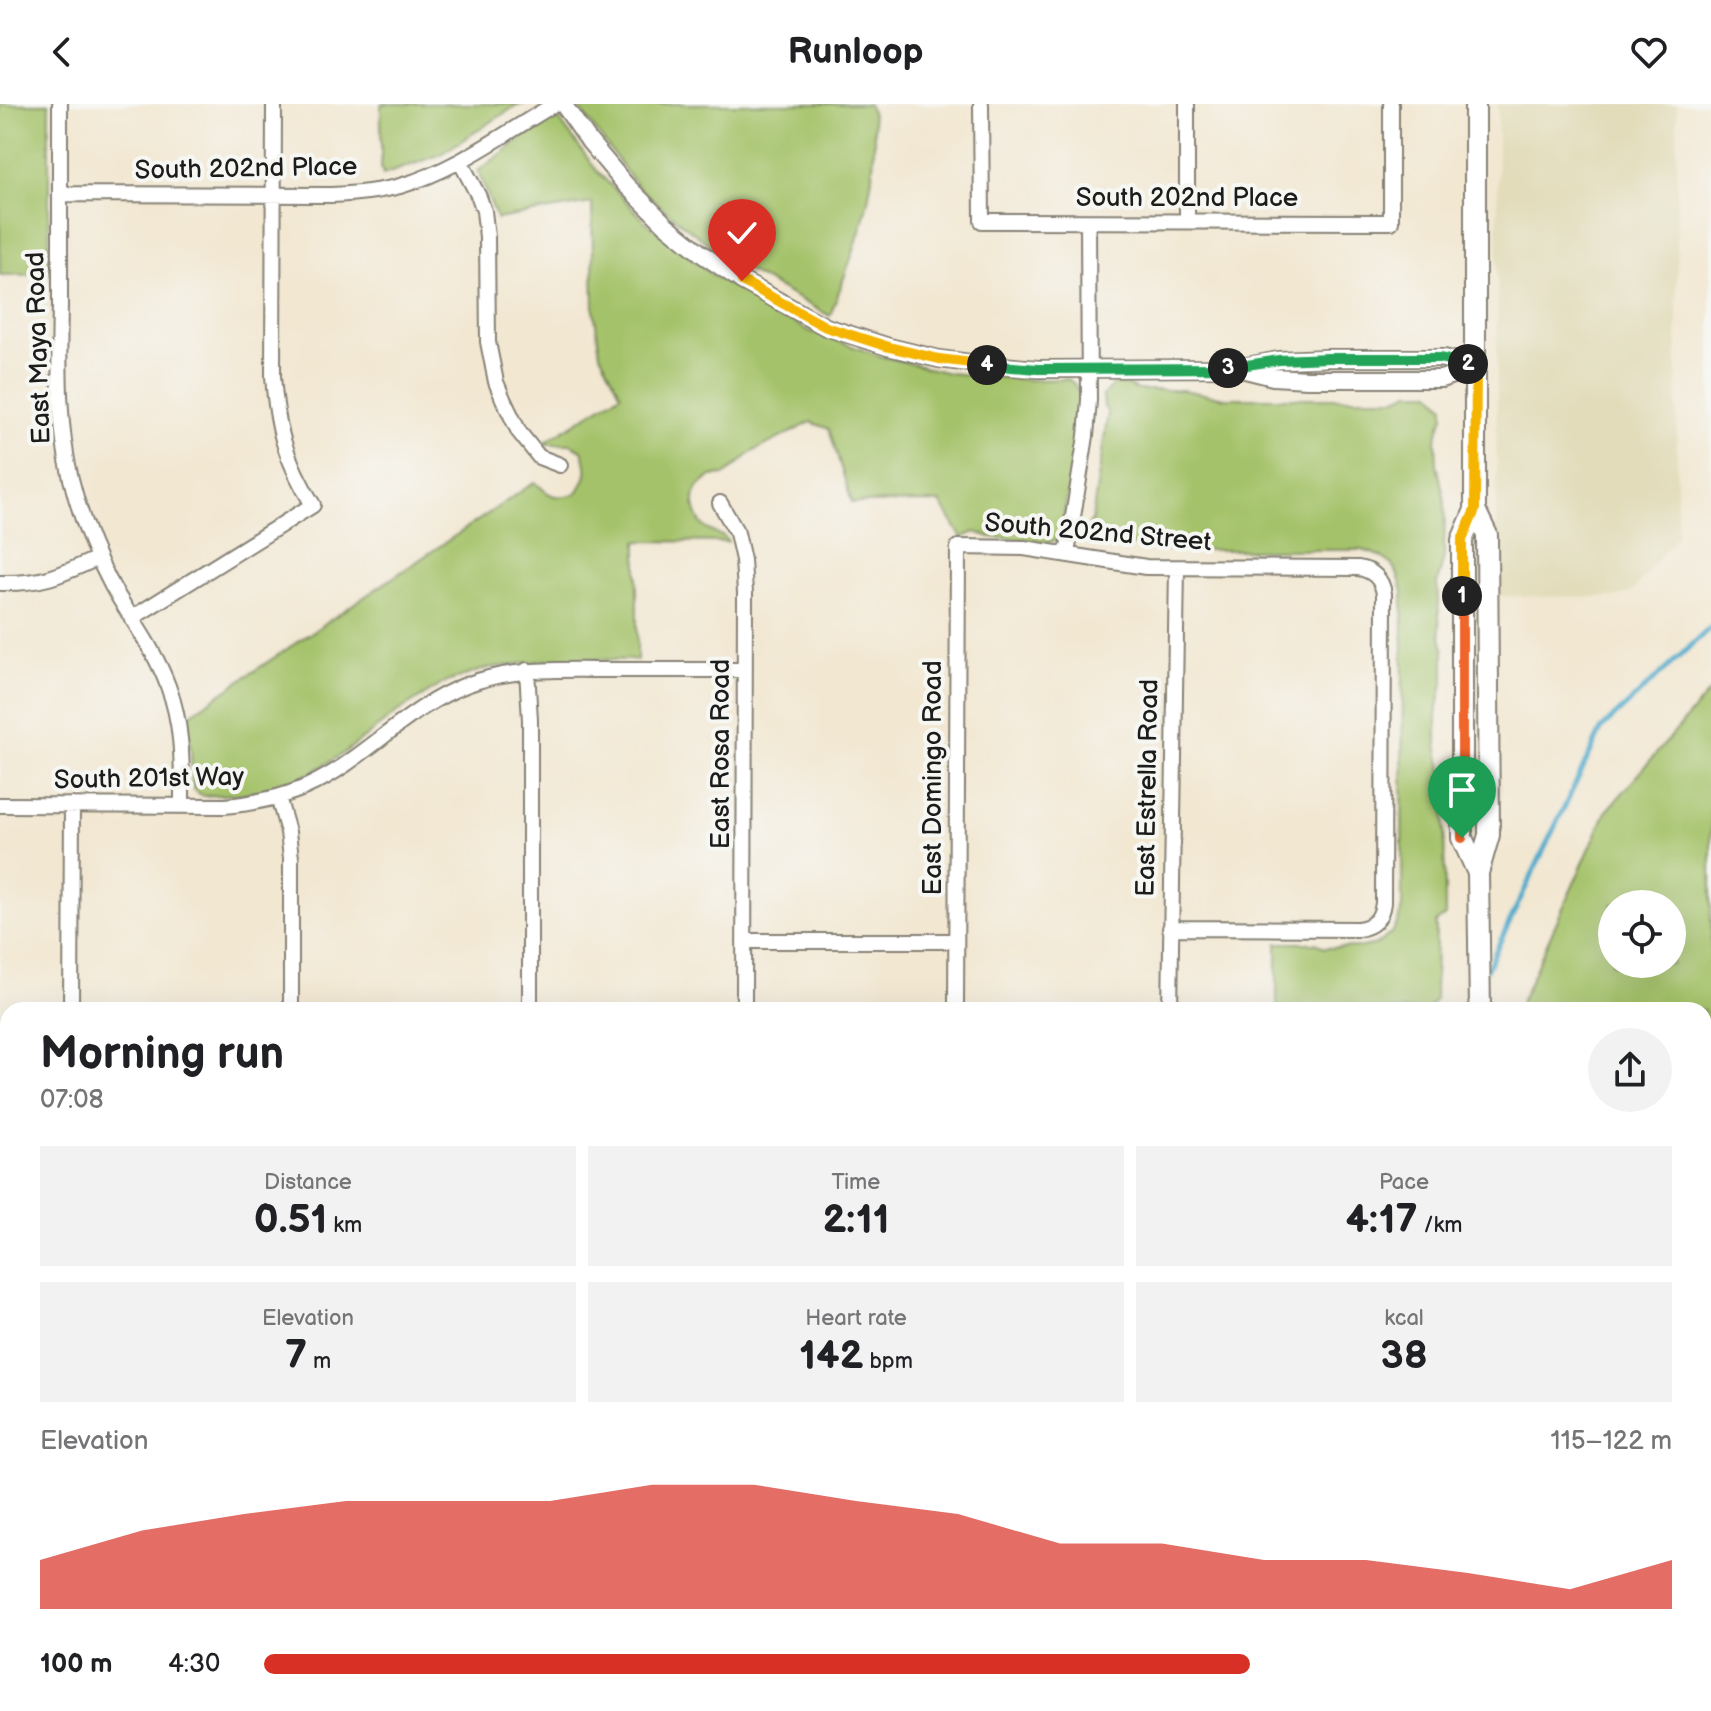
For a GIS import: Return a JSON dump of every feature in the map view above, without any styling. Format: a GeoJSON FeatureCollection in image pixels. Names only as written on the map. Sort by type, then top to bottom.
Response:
{"type":"FeatureCollection","features":[{"type":"Feature","properties":{"kind":"main road"},"geometry":{"type":"LineString","coordinates":[[1475,104],[1475,510],[1487,535],[1488,551],[1489,835],[1478,873],[1480,1002]]}},
{"type":"Feature","properties":{"kind":"street","name":"East Maya Road"},"geometry":{"type":"LineString","coordinates":[[60,104],[61,420],[78,505],[98,558],[160,668],[175,706],[181,747],[182,806]]}},
{"type":"Feature","properties":{"kind":"street"},"geometry":{"type":"LineString","coordinates":[[132,618],[313,505],[290,462],[274,402],[274,104]]}},
{"type":"Feature","properties":{"kind":"street","name":"South 202nd Place"},"geometry":{"type":"LineString","coordinates":[[60,194],[331,195],[376,191],[419,180],[460,161],[555,104]]}},
{"type":"Feature","properties":{"kind":"street"},"geometry":{"type":"LineString","coordinates":[[563,104],[625,184],[666,225],[702,254],[742,281],[826,327],[889,347],[939,359],[1008,367],[1236,368],[1273,377],[1307,379],[1441,379],[1476,366]]}},
{"type":"Feature","properties":{"kind":"street","name":"South 202nd Place"},"geometry":{"type":"LineString","coordinates":[[981,104],[982,221],[1391,222],[1391,104]]}},
{"type":"Feature","properties":{"kind":"street"},"geometry":{"type":"LineString","coordinates":[[1187,104],[1187,221]]}},
{"type":"Feature","properties":{"kind":"street"},"geometry":{"type":"LineString","coordinates":[[460,161],[484,211],[488,342],[496,382],[519,432],[539,457],[560,465]]}},
{"type":"Feature","properties":{"kind":"street"},"geometry":{"type":"LineString","coordinates":[[1067,554],[1088,426],[1088,222]]}},
{"type":"Feature","properties":{"kind":"street","name":"East Rosa Road"},"geometry":{"type":"LineString","coordinates":[[720,503],[737,533],[743,560],[744,1002]]}},
{"type":"Feature","properties":{"kind":"street","name":"South 202nd Street"},"geometry":{"type":"LineString","coordinates":[[958,547],[1024,548],[1128,565],[1177,568],[1358,568],[1375,575],[1384,589],[1383,903],[1380,916],[1375,922],[1358,929],[1170,928]]}},
{"type":"Feature","properties":{"kind":"street","name":"East Domingo Road"},"geometry":{"type":"LineString","coordinates":[[956,1002],[958,547]]}},
{"type":"Feature","properties":{"kind":"street"},"geometry":{"type":"LineString","coordinates":[[0,583],[39,581],[98,558]]}},
{"type":"Feature","properties":{"kind":"street","name":"East Estrella Road"},"geometry":{"type":"LineString","coordinates":[[1170,1002],[1177,568]]}},
{"type":"Feature","properties":{"kind":"street"},"geometry":{"type":"LineString","coordinates":[[527,670],[530,720],[530,1002]]}},
{"type":"Feature","properties":{"kind":"street","name":"South 201st Way"},"geometry":{"type":"LineString","coordinates":[[0,805],[225,806],[251,803],[307,787],[416,711],[448,692],[481,679],[527,670],[745,670]]}},
{"type":"Feature","properties":{"kind":"street"},"geometry":{"type":"LineString","coordinates":[[278,797],[288,832],[291,858],[291,1002]]}},
{"type":"Feature","properties":{"kind":"street"},"geometry":{"type":"LineString","coordinates":[[71,1002],[72,805]]}},
{"type":"Feature","properties":{"kind":"street"},"geometry":{"type":"LineString","coordinates":[[744,941],[956,941]]}},
{"type":"Feature","properties":{"kind":"shaded area"},"geometry":{"type":"Polygon","coordinates":[[[1498,104],[1677,104],[1677,535],[1633,591],[1619,597],[1496,596],[1498,104]]]}},
{"type":"Feature","properties":{"kind":"green space"},"geometry":{"type":"Polygon","coordinates":[[[0,104],[49,104],[49,274],[0,275],[0,104]]]}},
{"type":"Feature","properties":{"kind":"green space"},"geometry":{"type":"Polygon","coordinates":[[[381,104],[524,104],[516,106],[439,155],[383,175],[381,104]]]}},
{"type":"Feature","properties":{"kind":"green space"},"geometry":{"type":"Polygon","coordinates":[[[576,104],[868,104],[874,131],[870,187],[860,230],[830,316],[737,265],[682,224],[637,186],[576,104]]]}},
{"type":"Feature","properties":{"kind":"green space"},"geometry":{"type":"Polygon","coordinates":[[[555,114],[597,171],[646,222],[714,276],[809,331],[880,356],[949,373],[1031,380],[1068,379],[1074,384],[1080,393],[1079,426],[1061,532],[1057,540],[990,537],[975,532],[962,538],[940,502],[852,503],[829,429],[811,422],[752,452],[725,475],[711,476],[697,489],[694,505],[700,521],[728,542],[637,541],[637,660],[557,659],[487,668],[444,683],[311,773],[276,787],[243,794],[203,796],[195,791],[192,784],[186,717],[535,482],[549,494],[558,496],[576,494],[583,483],[586,463],[582,450],[571,444],[542,444],[621,394],[600,354],[594,309],[592,203],[497,219],[478,171],[555,114]]]}},
{"type":"Feature","properties":{"kind":"green space"},"geometry":{"type":"Polygon","coordinates":[[[1125,384],[1137,390],[1183,390],[1225,398],[1397,398],[1410,392],[1431,392],[1444,406],[1444,417],[1436,440],[1437,464],[1445,501],[1444,557],[1437,584],[1444,678],[1437,712],[1437,745],[1444,778],[1445,916],[1436,922],[1433,1002],[1277,1002],[1277,943],[1316,943],[1324,948],[1362,947],[1377,944],[1390,934],[1398,922],[1402,907],[1403,592],[1395,569],[1378,555],[1361,550],[1171,550],[1123,544],[1095,545],[1086,532],[1092,519],[1108,413],[1103,395],[1113,385],[1125,384]]]}},
{"type":"Feature","properties":{"kind":"green space"},"geometry":{"type":"Polygon","coordinates":[[[1711,690],[1711,1002],[1521,1002],[1606,812],[1711,690]]]}},
{"type":"Feature","properties":{"kind":"waterway"},"geometry":{"type":"LineString","coordinates":[[1487,969],[1602,728],[1711,627]]}},
{"type":"Feature","properties":{"kind":"route"},"geometry":{"type":"LineString","coordinates":[[742,281],[826,327],[889,347],[939,359],[978,364],[1038,369],[1236,368],[1279,360],[1444,358],[1476,366],[1475,510],[1462,540],[1462,838]]}}]}
